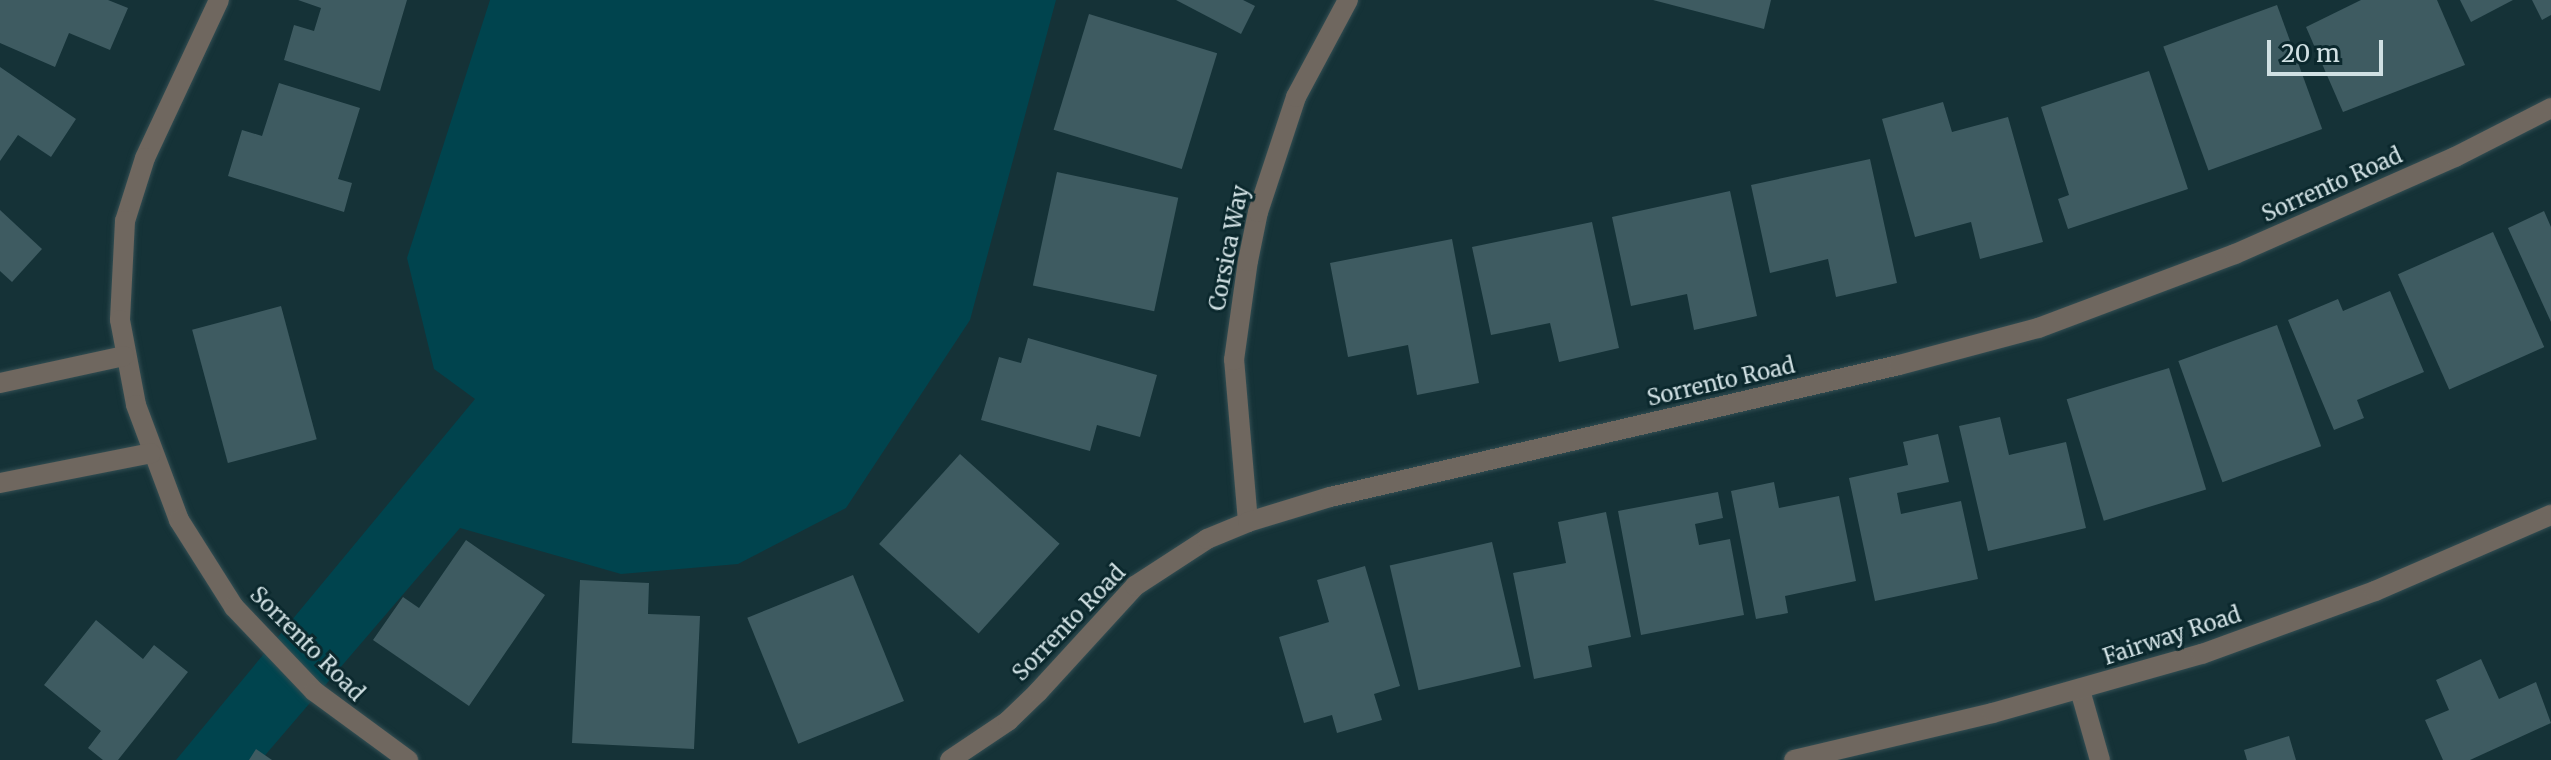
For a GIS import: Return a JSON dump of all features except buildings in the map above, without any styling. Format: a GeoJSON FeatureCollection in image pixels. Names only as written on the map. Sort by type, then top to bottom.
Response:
{"type":"FeatureCollection","features":[{"type":"Feature","properties":{"kind":"street","name":"Sorrento Road"},"geometry":{"type":"LineString","coordinates":[[219,0],[131,193],[118,291],[124,356],[151,453],[179,520],[234,607],[314,691],[408,760]]}},
{"type":"Feature","properties":{"kind":"street","name":"Corsica Way"},"geometry":{"type":"LineString","coordinates":[[1248,522],[1234,360],[1248,261],[1258,212],[1296,97],[1348,0]]}},
{"type":"Feature","properties":{"kind":"street","name":"Sorrento Road"},"geometry":{"type":"LineString","coordinates":[[950,760],[1028,702],[1135,586],[1207,539],[1248,522],[1330,497],[1899,365],[2038,328],[2235,254],[2455,157],[2551,108]]}},
{"type":"Feature","properties":{"kind":"street"},"geometry":{"type":"LineString","coordinates":[[0,383],[124,356]]}},
{"type":"Feature","properties":{"kind":"street"},"geometry":{"type":"LineString","coordinates":[[0,483],[151,453]]}},
{"type":"Feature","properties":{"kind":"street","name":"Fairway Road"},"geometry":{"type":"LineString","coordinates":[[1794,760],[2080,690],[2289,623],[2551,515]]}},
{"type":"Feature","properties":{"kind":"street"},"geometry":{"type":"LineString","coordinates":[[2080,690],[2100,760]]}},
{"type":"Feature","properties":{"kind":"shaded area"},"geometry":{"type":"Polygon","coordinates":[[[490,0],[1056,0],[970,320],[846,508],[738,564],[621,574],[460,528],[261,760],[176,760],[475,399],[434,369],[407,258],[490,0]]]}}]}
